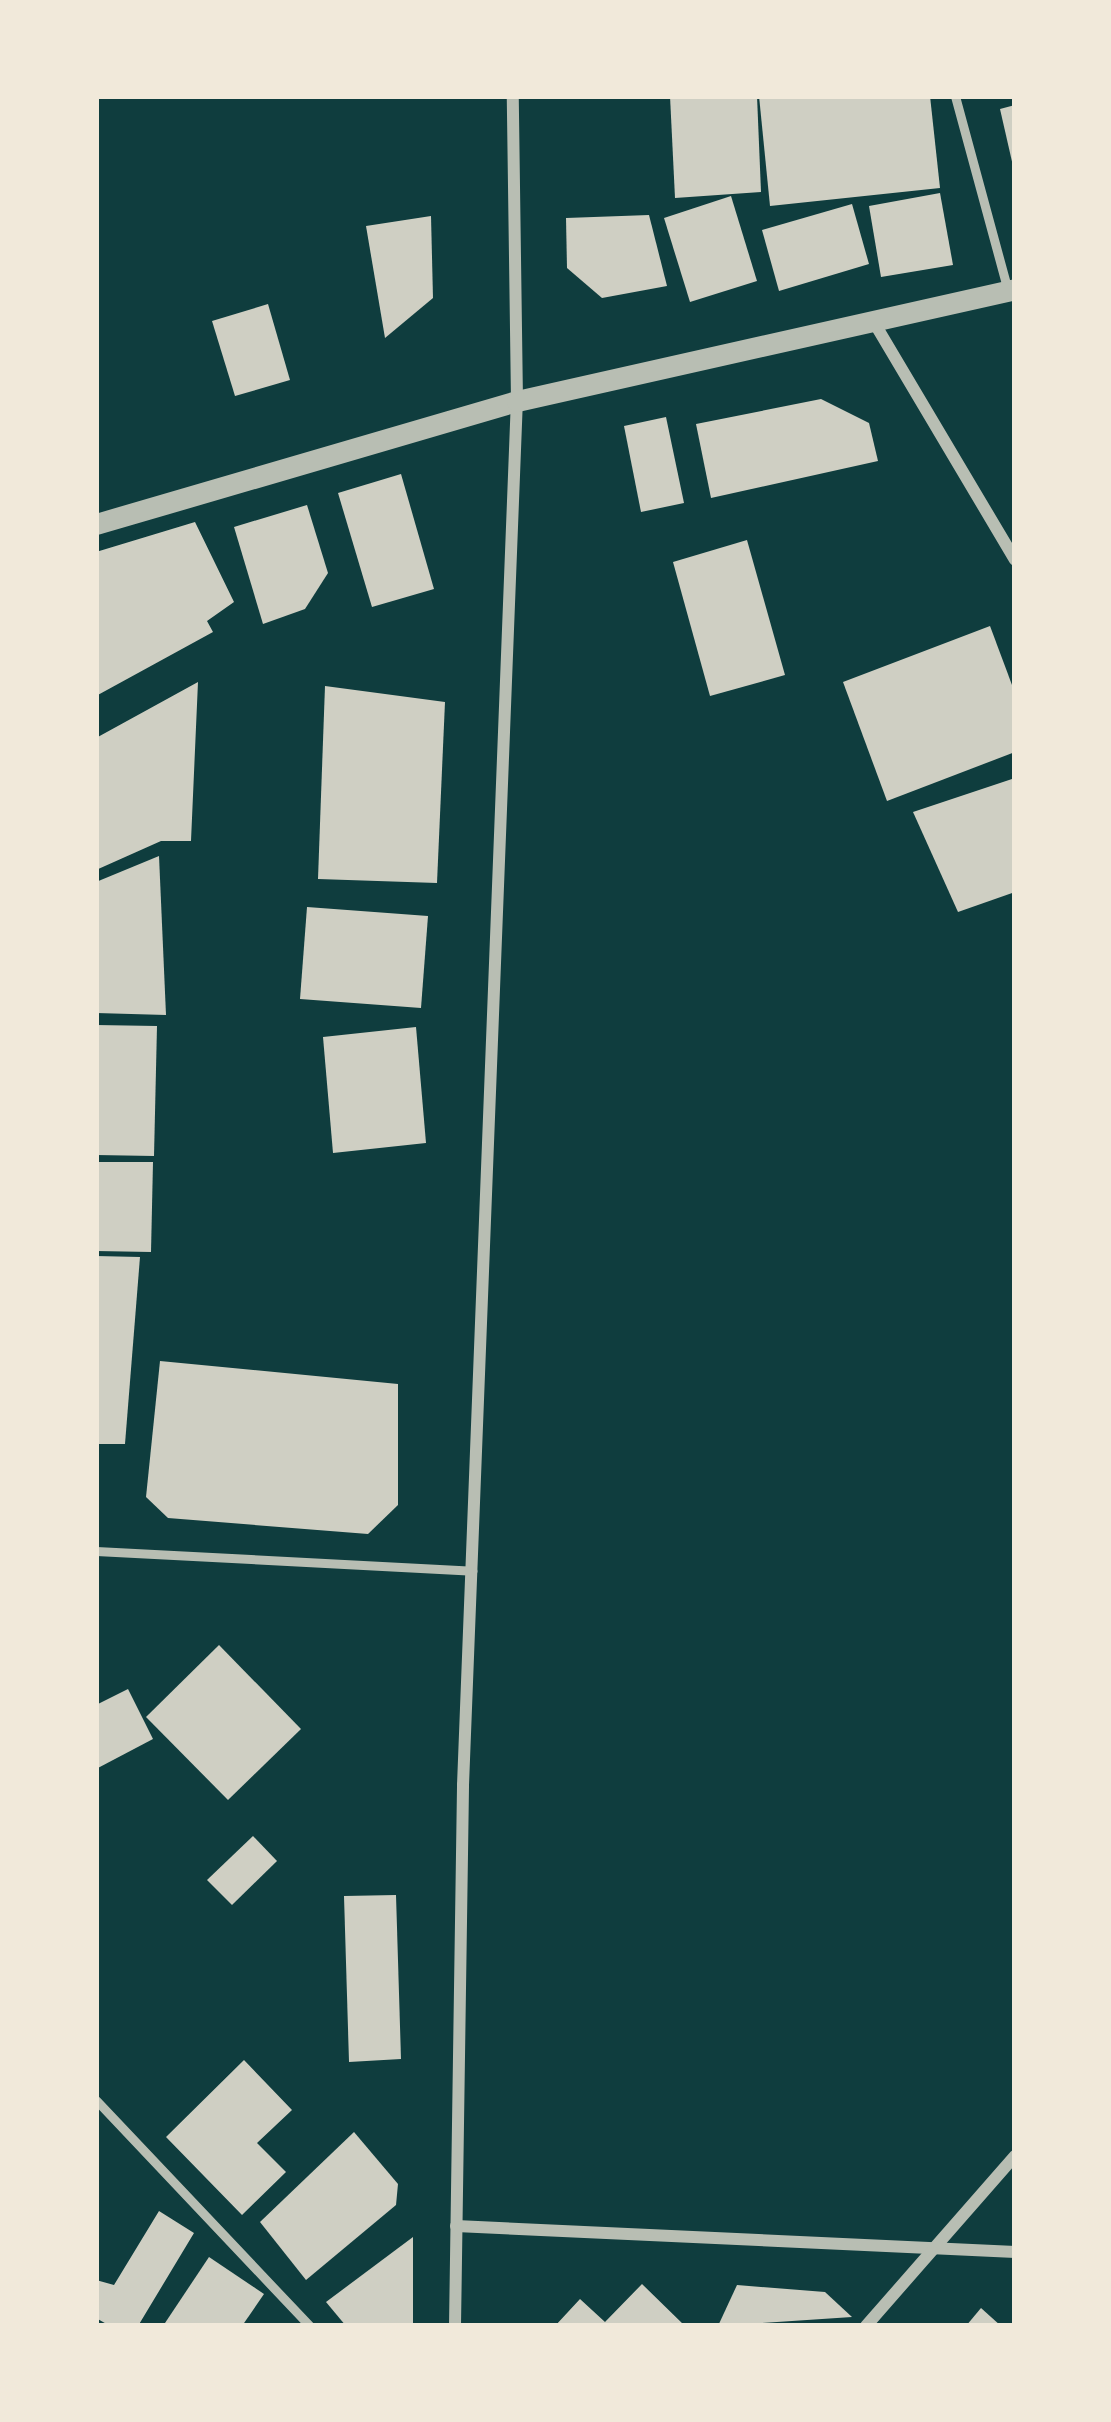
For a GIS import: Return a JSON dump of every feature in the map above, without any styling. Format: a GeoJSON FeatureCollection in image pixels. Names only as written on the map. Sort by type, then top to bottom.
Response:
{"type":"FeatureCollection","features":[{"type":"Feature","properties":{"kind":"street"},"geometry":{"type":"LineString","coordinates":[[454,2326],[472,1570],[517,401],[513,96]]}},
{"type":"Feature","properties":{"kind":"street"},"geometry":{"type":"LineString","coordinates":[[96,524],[517,401],[1011,290]]}},
{"type":"Feature","properties":{"kind":"street"},"geometry":{"type":"LineString","coordinates":[[875,324],[1015,560]]}},
{"type":"Feature","properties":{"kind":"street"},"geometry":{"type":"LineString","coordinates":[[866,2326],[1015,2156]]}},
{"type":"Feature","properties":{"kind":"street"},"geometry":{"type":"LineString","coordinates":[[456,2226],[1015,2252]]}},
{"type":"Feature","properties":{"kind":"lane"},"geometry":{"type":"LineString","coordinates":[[955,96],[1011,290]]}},
{"type":"Feature","properties":{"kind":"lane"},"geometry":{"type":"LineString","coordinates":[[96,1551],[472,1570]]}},
{"type":"Feature","properties":{"kind":"lane"},"geometry":{"type":"LineString","coordinates":[[96,2099],[310,2326]]}},
{"type":"Feature","properties":{"kind":"building"},"geometry":{"type":"Polygon","coordinates":[[[670,96],[757,96],[761,192],[675,198],[670,96]]]}},
{"type":"Feature","properties":{"kind":"building"},"geometry":{"type":"Polygon","coordinates":[[[759,96],[930,96],[940,188],[770,206],[759,96]]]}},
{"type":"Feature","properties":{"kind":"building"},"geometry":{"type":"Polygon","coordinates":[[[1015,105],[1015,166],[1013,166],[1000,109],[1015,105]]]}},
{"type":"Feature","properties":{"kind":"building"},"geometry":{"type":"Polygon","coordinates":[[[940,193],[953,265],[881,277],[869,206],[940,193]]]}},
{"type":"Feature","properties":{"kind":"building"},"geometry":{"type":"Polygon","coordinates":[[[731,196],[757,281],[690,302],[664,218],[731,196]]]}},
{"type":"Feature","properties":{"kind":"building"},"geometry":{"type":"Polygon","coordinates":[[[852,204],[869,264],[779,291],[762,230],[852,204]]]}},
{"type":"Feature","properties":{"kind":"building"},"geometry":{"type":"Polygon","coordinates":[[[649,215],[667,286],[602,298],[567,268],[566,218],[649,215]]]}},
{"type":"Feature","properties":{"kind":"building"},"geometry":{"type":"Polygon","coordinates":[[[431,216],[433,298],[385,338],[366,226],[431,216]]]}},
{"type":"Feature","properties":{"kind":"building"},"geometry":{"type":"Polygon","coordinates":[[[268,304],[290,380],[235,396],[212,321],[268,304]]]}},
{"type":"Feature","properties":{"kind":"building"},"geometry":{"type":"Polygon","coordinates":[[[821,399],[869,423],[878,461],[711,498],[696,424],[821,399]]]}},
{"type":"Feature","properties":{"kind":"building"},"geometry":{"type":"Polygon","coordinates":[[[666,417],[684,503],[641,512],[624,426],[666,417]]]}},
{"type":"Feature","properties":{"kind":"building"},"geometry":{"type":"Polygon","coordinates":[[[401,474],[434,589],[372,607],[338,493],[401,474]]]}},
{"type":"Feature","properties":{"kind":"building"},"geometry":{"type":"Polygon","coordinates":[[[307,505],[328,573],[305,609],[263,624],[234,527],[307,505]]]}},
{"type":"Feature","properties":{"kind":"building"},"geometry":{"type":"Polygon","coordinates":[[[195,522],[234,602],[207,621],[213,632],[96,696],[96,552],[195,522]]]}},
{"type":"Feature","properties":{"kind":"building"},"geometry":{"type":"Polygon","coordinates":[[[747,540],[785,675],[710,696],[673,562],[747,540]]]}},
{"type":"Feature","properties":{"kind":"building"},"geometry":{"type":"Polygon","coordinates":[[[990,626],[1015,693],[1015,752],[887,801],[843,682],[990,626]]]}},
{"type":"Feature","properties":{"kind":"building"},"geometry":{"type":"Polygon","coordinates":[[[198,682],[191,841],[161,841],[96,870],[96,738],[198,682]]]}},
{"type":"Feature","properties":{"kind":"building"},"geometry":{"type":"Polygon","coordinates":[[[325,686],[445,702],[437,883],[318,879],[325,686]]]}},
{"type":"Feature","properties":{"kind":"building"},"geometry":{"type":"Polygon","coordinates":[[[1015,778],[1015,892],[958,912],[913,812],[1015,778]]]}},
{"type":"Feature","properties":{"kind":"building"},"geometry":{"type":"Polygon","coordinates":[[[159,856],[166,1015],[96,1013],[96,882],[159,856]]]}},
{"type":"Feature","properties":{"kind":"building"},"geometry":{"type":"Polygon","coordinates":[[[307,907],[428,916],[421,1008],[300,999],[307,907]]]}},
{"type":"Feature","properties":{"kind":"building"},"geometry":{"type":"Polygon","coordinates":[[[96,1025],[157,1026],[154,1156],[96,1155],[96,1025]]]}},
{"type":"Feature","properties":{"kind":"building"},"geometry":{"type":"Polygon","coordinates":[[[416,1027],[426,1143],[333,1153],[323,1037],[416,1027]]]}},
{"type":"Feature","properties":{"kind":"building"},"geometry":{"type":"Polygon","coordinates":[[[96,1162],[153,1162],[151,1252],[96,1251],[96,1162]]]}},
{"type":"Feature","properties":{"kind":"building"},"geometry":{"type":"Polygon","coordinates":[[[96,1256],[140,1257],[125,1444],[96,1444],[96,1256]]]}},
{"type":"Feature","properties":{"kind":"building"},"geometry":{"type":"Polygon","coordinates":[[[160,1361],[398,1384],[398,1505],[368,1534],[168,1518],[146,1497],[160,1361]]]}},
{"type":"Feature","properties":{"kind":"building"},"geometry":{"type":"Polygon","coordinates":[[[219,1645],[301,1729],[228,1800],[146,1717],[219,1645]]]}},
{"type":"Feature","properties":{"kind":"building"},"geometry":{"type":"Polygon","coordinates":[[[128,1689],[153,1739],[96,1769],[96,1705],[128,1689]]]}},
{"type":"Feature","properties":{"kind":"building"},"geometry":{"type":"Polygon","coordinates":[[[253,1836],[277,1861],[232,1905],[207,1880],[253,1836]]]}},
{"type":"Feature","properties":{"kind":"building"},"geometry":{"type":"Polygon","coordinates":[[[396,1895],[401,2059],[349,2062],[344,1896],[396,1895]]]}},
{"type":"Feature","properties":{"kind":"building"},"geometry":{"type":"Polygon","coordinates":[[[244,2060],[292,2110],[257,2143],[286,2172],[242,2215],[166,2137],[244,2060]]]}},
{"type":"Feature","properties":{"kind":"building"},"geometry":{"type":"Polygon","coordinates":[[[354,2132],[398,2184],[396,2205],[306,2280],[260,2222],[354,2132]]]}},
{"type":"Feature","properties":{"kind":"building"},"geometry":{"type":"Polygon","coordinates":[[[159,2211],[194,2233],[138,2326],[110,2326],[96,2318],[96,2280],[114,2285],[159,2211]]]}},
{"type":"Feature","properties":{"kind":"building"},"geometry":{"type":"Polygon","coordinates":[[[413,2237],[413,2326],[346,2326],[326,2302],[413,2237]]]}},
{"type":"Feature","properties":{"kind":"building"},"geometry":{"type":"Polygon","coordinates":[[[209,2257],[264,2294],[242,2326],[163,2326],[209,2257]]]}},
{"type":"Feature","properties":{"kind":"building"},"geometry":{"type":"Polygon","coordinates":[[[642,2284],[685,2326],[555,2326],[580,2299],[605,2322],[642,2284]]]}},
{"type":"Feature","properties":{"kind":"building"},"geometry":{"type":"Polygon","coordinates":[[[737,2285],[825,2292],[852,2317],[718,2326],[737,2285]]]}},
{"type":"Feature","properties":{"kind":"building"},"geometry":{"type":"Polygon","coordinates":[[[981,2308],[1001,2326],[966,2326],[981,2308]]]}}]}
